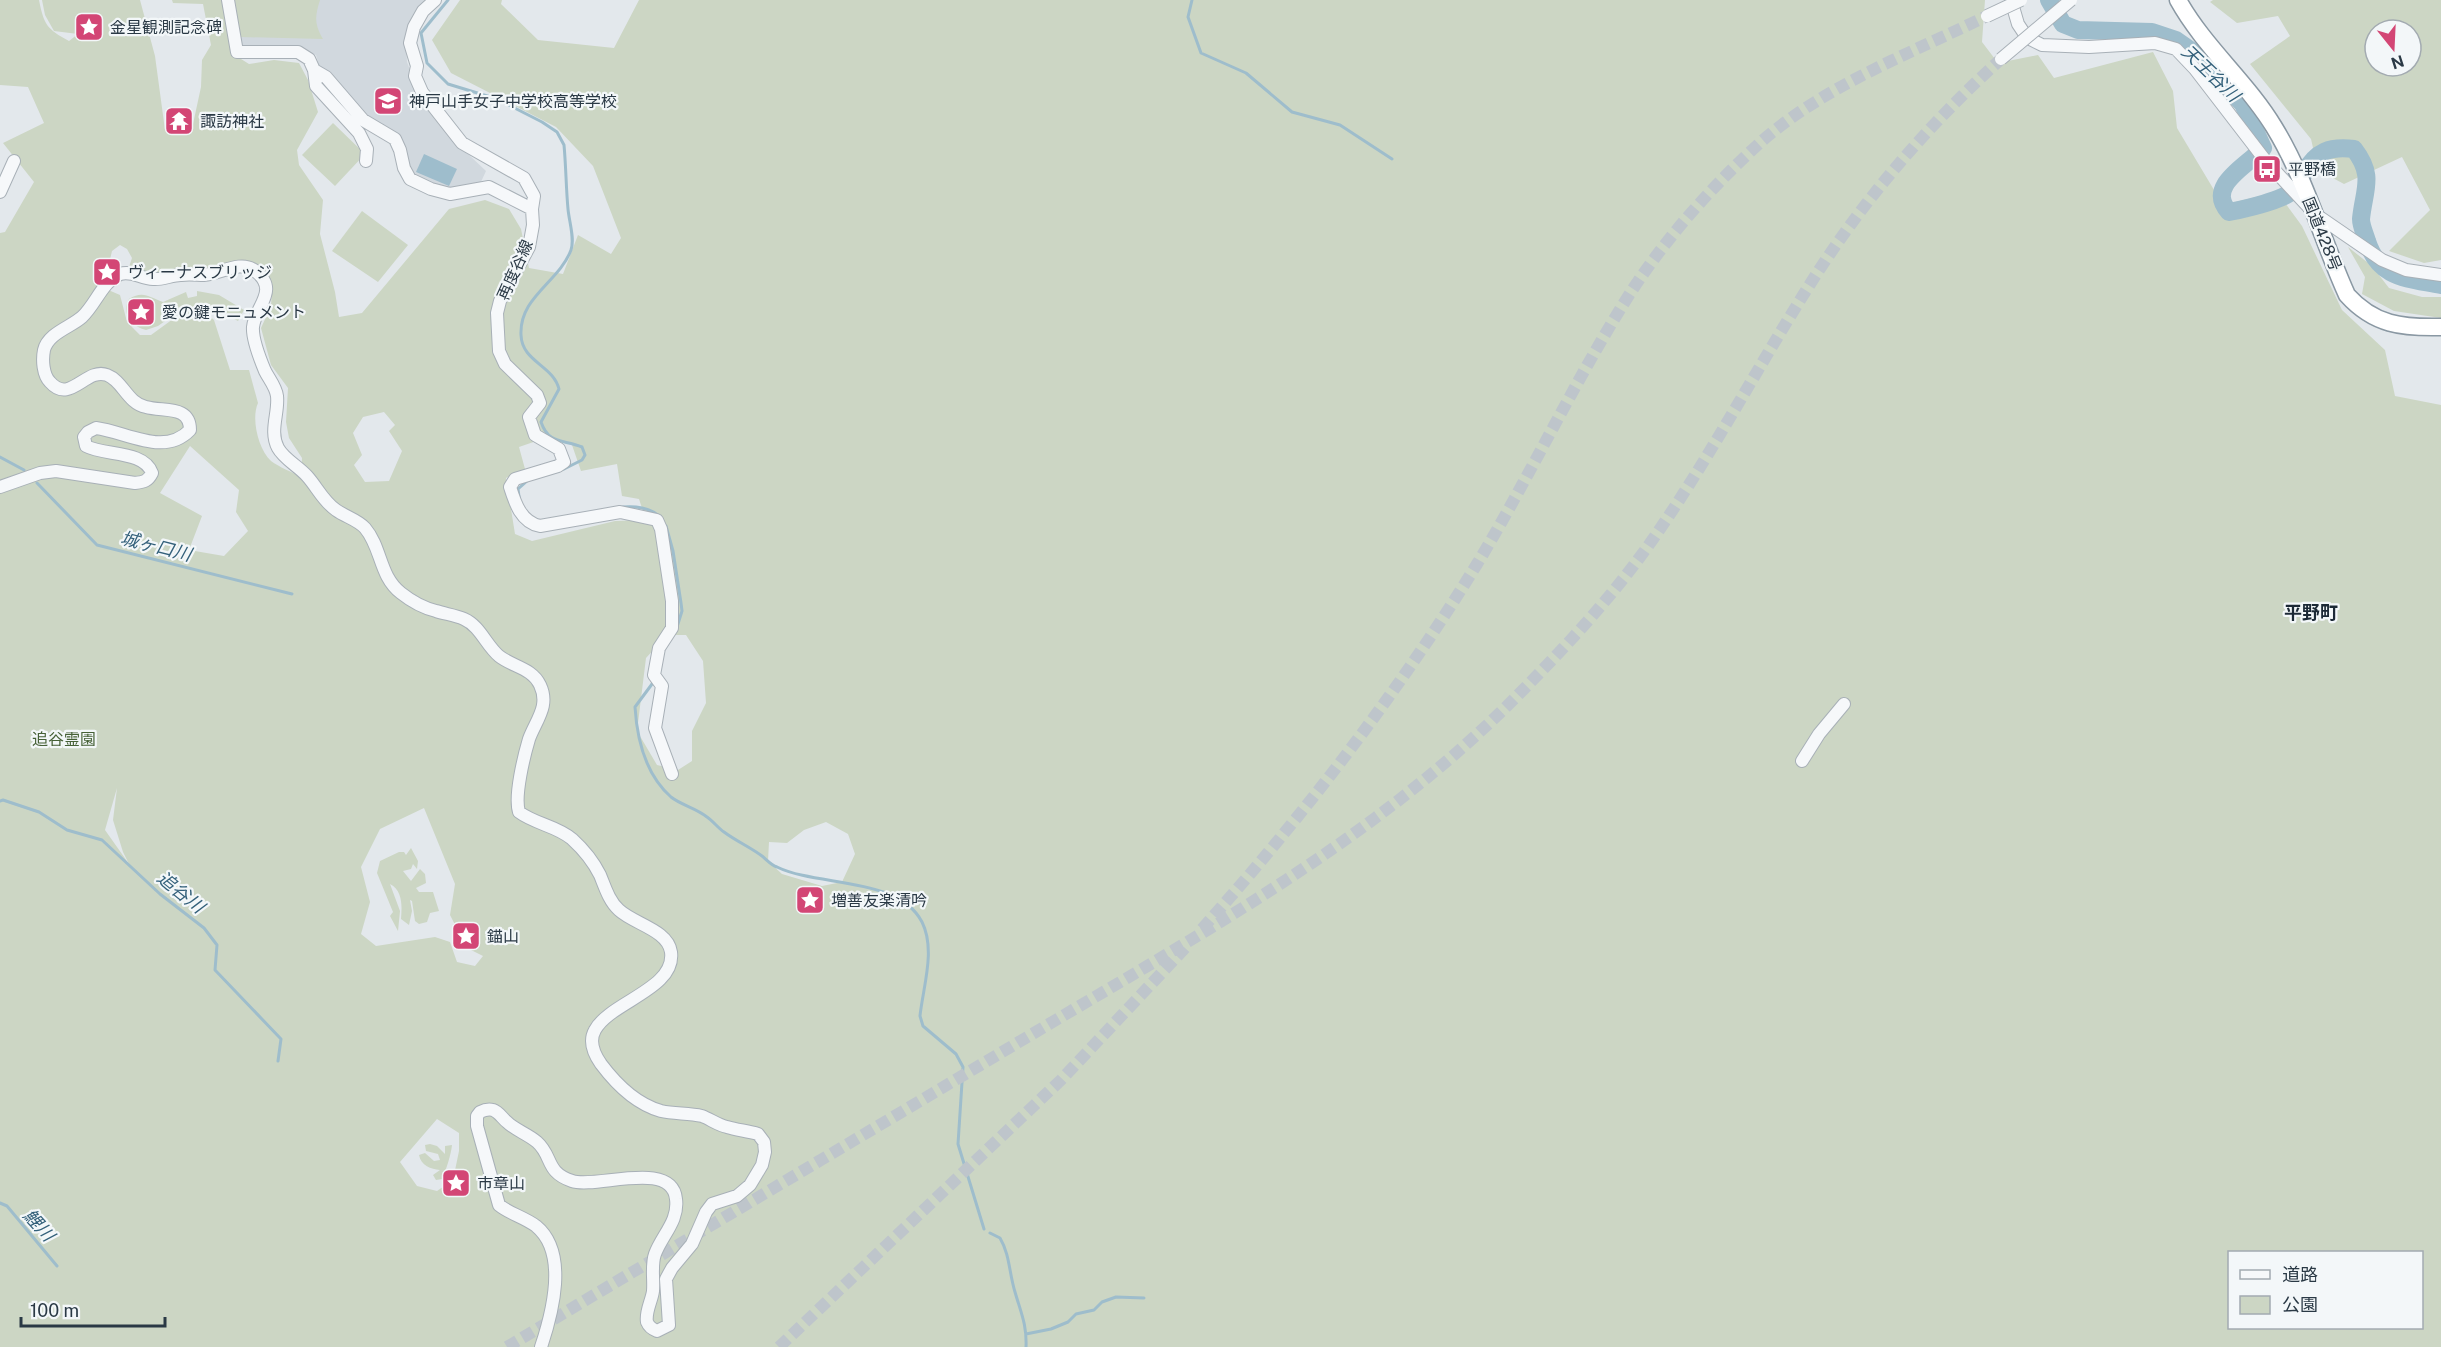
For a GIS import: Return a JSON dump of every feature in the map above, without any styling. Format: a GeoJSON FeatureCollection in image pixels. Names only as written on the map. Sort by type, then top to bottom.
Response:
{"type":"FeatureCollection","features":[{"type":"Feature","properties":{"kind":"highway","name":"国道428号"},"geometry":{"type":"LineString","coordinates":[[2178,0],[2191,21],[2254,98],[2275,128],[2296,169],[2347,295],[2360,309],[2384,322],[2441,327]]}},
{"type":"Feature","properties":{"kind":"street"},"geometry":{"type":"LineString","coordinates":[[228,0],[237,52],[298,52],[309,59],[314,70],[316,86],[359,133],[367,149],[366,161]]}},
{"type":"Feature","properties":{"kind":"street","name":"再度谷線"},"geometry":{"type":"LineString","coordinates":[[435,0],[423,11],[414,27],[410,43],[417,66],[415,76],[422,92],[451,132],[462,143],[524,178],[534,196],[532,209],[534,225],[529,247],[500,301],[497,313],[499,351],[512,374],[537,395],[540,403],[529,417],[535,435],[559,449],[564,462],[558,466],[515,479],[510,487],[514,501],[521,513],[532,524],[547,525],[620,512],[657,520],[661,529],[672,601],[672,628],[655,661],[657,679],[662,686],[654,728],[672,774]]}},
{"type":"Feature","properties":{"kind":"street"},"geometry":{"type":"LineString","coordinates":[[2011,0],[2018,24],[2024,33],[2042,45],[2089,47],[2155,43],[2176,49],[2195,69],[2265,160],[2314,214],[2382,260],[2406,270],[2441,275]]}},
{"type":"Feature","properties":{"kind":"street"},"geometry":{"type":"LineString","coordinates":[[1987,16],[2020,0]]}},
{"type":"Feature","properties":{"kind":"street"},"geometry":{"type":"LineString","coordinates":[[2001,59],[2071,0]]}},
{"type":"Feature","properties":{"kind":"street"},"geometry":{"type":"LineString","coordinates":[[2173,0],[2191,21]]}},
{"type":"Feature","properties":{"kind":"street"},"geometry":{"type":"LineString","coordinates":[[2187,0],[2202,26],[2254,98]]}},
{"type":"Feature","properties":{"kind":"street"},"geometry":{"type":"LineString","coordinates":[[314,70],[326,78],[363,120],[395,139],[410,179],[431,189],[450,194],[489,187],[532,209]]}},
{"type":"Feature","properties":{"kind":"street"},"geometry":{"type":"LineString","coordinates":[[0,192],[14,161]]}},
{"type":"Feature","properties":{"kind":"street"},"geometry":{"type":"LineString","coordinates":[[0,487],[9,486],[40,473],[56,471],[135,483],[149,479],[152,473],[150,466],[129,457],[96,451],[86,446],[84,437],[96,428],[151,442],[172,442],[182,439],[190,430],[190,422],[186,415],[145,407],[134,402],[107,375],[100,374],[90,377],[75,387],[65,390],[54,386],[46,379],[44,366],[46,344],[52,336],[77,321],[89,310],[109,280],[122,273],[153,279],[180,275],[207,275],[244,266],[252,268],[264,284],[266,293],[265,302],[256,315],[253,329],[266,373],[278,395],[274,423],[278,448],[309,478],[324,499],[336,510],[361,524],[368,531],[382,569],[399,591],[425,608],[465,619],[474,625],[499,656],[533,674],[540,684],[544,707],[530,739],[517,797],[519,812],[570,837],[590,858],[620,912],[661,936],[669,944],[672,954],[670,964],[662,977],[639,996],[610,1014],[594,1031],[592,1044],[595,1055],[621,1087],[634,1098],[659,1110],[702,1117],[727,1128],[758,1134],[764,1142],[765,1152],[762,1165],[744,1191],[737,1196],[712,1204],[692,1244],[672,1268],[666,1280],[669,1325],[657,1331],[648,1324],[647,1319],[653,1291],[655,1255],[672,1223],[676,1199],[674,1192],[667,1184],[651,1177],[591,1184],[561,1177],[555,1172],[539,1143],[508,1123],[492,1109],[480,1112],[477,1116],[477,1126],[499,1205],[537,1227],[546,1237],[553,1253],[555,1290],[541,1347]]}},
{"type":"Feature","properties":{"kind":"street"},"geometry":{"type":"LineString","coordinates":[[1802,761],[1819,734],[1844,704]]}},
{"type":"Feature","properties":{"kind":"shaded area","name":"神戸山手女子中学校高等学校"},"geometry":{"type":"Polygon","coordinates":[[[232,0],[429,0],[406,43],[407,62],[419,93],[433,109],[447,134],[486,171],[480,184],[449,189],[431,185],[412,175],[404,148],[365,118],[319,65],[316,55],[302,49],[240,47],[232,0]]]}},
{"type":"Feature","properties":{"kind":"green space","name":"追谷霊園"},"geometry":{"type":"Polygon","coordinates":[[[0,0],[39,0],[45,21],[51,29],[56,33],[69,41],[78,34],[54,31],[45,15],[42,0],[140,0],[155,56],[165,130],[193,124],[201,87],[202,60],[211,45],[203,4],[173,3],[172,0],[223,0],[233,54],[249,64],[274,60],[299,63],[308,80],[318,112],[297,150],[299,165],[323,200],[320,234],[339,317],[362,313],[449,209],[485,200],[509,209],[521,229],[529,268],[563,274],[578,235],[611,254],[621,238],[593,166],[556,127],[451,73],[432,40],[460,0],[502,0],[501,4],[538,40],[614,48],[639,0],[1985,0],[1982,42],[1998,63],[2038,55],[2054,78],[2153,52],[2173,91],[2177,128],[2223,205],[2277,192],[2302,226],[2342,310],[2385,350],[2395,396],[2441,405],[2441,1347],[0,1347],[0,233],[5,232],[34,182],[3,143],[44,123],[28,87],[0,85],[0,0]],[[120,245],[112,251],[108,268],[98,279],[106,289],[120,295],[127,322],[140,335],[151,335],[184,311],[203,310],[214,320],[230,370],[249,370],[258,403],[255,417],[257,433],[266,456],[301,477],[302,458],[289,438],[286,422],[288,388],[271,365],[261,328],[271,306],[272,291],[263,274],[250,262],[205,268],[180,268],[153,274],[128,270],[132,258],[127,249],[120,245]],[[384,412],[363,417],[353,433],[362,455],[354,465],[365,482],[389,481],[402,451],[389,431],[395,425],[384,412]],[[548,437],[519,447],[525,469],[506,478],[515,534],[532,541],[615,521],[646,520],[639,499],[622,496],[617,464],[581,471],[572,445],[548,437]],[[190,446],[160,493],[202,516],[189,550],[224,556],[248,531],[236,512],[239,490],[190,446]],[[667,635],[646,658],[637,731],[657,765],[678,770],[692,761],[692,731],[706,703],[703,661],[686,635],[667,635]],[[117,788],[105,830],[129,864],[113,820],[117,788]],[[424,808],[380,829],[361,867],[370,902],[361,934],[376,946],[435,937],[450,942],[457,962],[475,966],[483,956],[467,948],[450,915],[455,884],[424,808]],[[826,822],[804,830],[787,843],[769,842],[768,861],[782,874],[822,886],[842,882],[855,854],[848,834],[826,822]],[[437,1119],[400,1162],[417,1186],[437,1191],[453,1180],[459,1151],[459,1133],[437,1119]]]}},
{"type":"Feature","properties":{"kind":"green space"},"geometry":{"type":"Polygon","coordinates":[[[235,0],[320,0],[316,20],[323,39],[240,37],[235,0]]]}},
{"type":"Feature","properties":{"kind":"green space"},"geometry":{"type":"Polygon","coordinates":[[[2213,0],[2441,0],[2441,260],[2424,263],[2389,251],[2430,210],[2402,157],[2344,184],[2318,170],[2311,139],[2250,64],[2290,36],[2278,16],[2237,23],[2210,2],[2213,0]]]}},
{"type":"Feature","properties":{"kind":"green space"},"geometry":{"type":"Polygon","coordinates":[[[333,123],[365,154],[335,186],[302,155],[333,123]]]}},
{"type":"Feature","properties":{"kind":"green space"},"geometry":{"type":"Polygon","coordinates":[[[362,211],[408,245],[378,282],[332,251],[362,211]]]}},
{"type":"Feature","properties":{"kind":"green space"},"geometry":{"type":"Polygon","coordinates":[[[2348,247],[2372,266],[2389,288],[2422,297],[2441,297],[2441,318],[2394,311],[2362,294],[2365,277],[2348,247]]]}},
{"type":"Feature","properties":{"kind":"green space"},"geometry":{"type":"Polygon","coordinates":[[[197,291],[219,295],[244,310],[238,321],[206,304],[204,308],[182,309],[158,326],[146,330],[132,323],[127,314],[127,304],[134,296],[146,295],[163,302],[186,292],[188,298],[197,296],[197,291]]]}},
{"type":"Feature","properties":{"kind":"green space"},"geometry":{"type":"Polygon","coordinates":[[[411,848],[418,861],[417,869],[413,864],[411,869],[403,871],[411,881],[420,869],[425,874],[426,883],[416,888],[419,892],[433,892],[439,911],[430,913],[427,922],[419,924],[415,921],[410,900],[412,911],[409,925],[401,919],[399,895],[390,884],[400,911],[398,931],[390,916],[393,912],[377,873],[380,861],[399,852],[404,852],[406,855],[411,848]]]}},
{"type":"Feature","properties":{"kind":"green space"},"geometry":{"type":"Polygon","coordinates":[[[425,1145],[437,1146],[445,1154],[445,1146],[452,1145],[442,1179],[436,1180],[433,1175],[440,1170],[427,1166],[420,1159],[419,1155],[425,1153],[434,1161],[440,1160],[438,1154],[426,1151],[425,1145]]]}},
{"type":"Feature","properties":{"kind":"water"},"geometry":{"type":"Polygon","coordinates":[[[424,154],[457,169],[449,186],[416,172],[424,154]]]}},
{"type":"Feature","properties":{"kind":"waterway"},"geometry":{"type":"LineString","coordinates":[[448,0],[421,33],[427,63],[448,84],[497,99],[542,122],[557,132],[564,145],[572,246],[558,271],[526,310],[521,335],[527,351],[551,374],[559,389],[541,422],[544,429],[552,438],[582,447],[585,455],[582,460],[564,469]]}},
{"type":"Feature","properties":{"kind":"waterway"},"geometry":{"type":"LineString","coordinates":[[1192,0],[1188,17],[1201,53],[1246,73],[1292,112],[1340,125],[1392,159]]}},
{"type":"Feature","properties":{"kind":"waterway","name":"天王谷川"},"geometry":{"type":"LineString","coordinates":[[2049,0],[2063,24],[2078,30],[2152,32],[2176,40],[2196,54],[2243,104],[2263,148],[2225,185],[2222,193],[2223,202],[2229,212],[2283,197],[2296,187],[2319,155],[2331,149],[2354,149],[2366,175],[2361,222],[2372,254],[2379,263],[2396,275],[2441,285]]}},
{"type":"Feature","properties":{"kind":"waterway","name":"城ヶ口川"},"geometry":{"type":"LineString","coordinates":[[0,457],[24,470]]}},
{"type":"Feature","properties":{"kind":"waterway"},"geometry":{"type":"LineString","coordinates":[[519,497],[518,489],[527,481]]}},
{"type":"Feature","properties":{"kind":"waterway","name":"城ヶ口川"},"geometry":{"type":"LineString","coordinates":[[37,483],[97,545],[292,594]]}},
{"type":"Feature","properties":{"kind":"waterway"},"geometry":{"type":"LineString","coordinates":[[623,507],[642,508],[659,516]]}},
{"type":"Feature","properties":{"kind":"waterway"},"geometry":{"type":"LineString","coordinates":[[666,526],[673,551],[682,611],[677,627]]}},
{"type":"Feature","properties":{"kind":"waterway"},"geometry":{"type":"LineString","coordinates":[[655,680],[635,707],[636,719],[644,756],[655,778],[671,797],[703,814],[724,832],[775,866],[794,873],[856,885],[895,897],[911,907],[922,922],[928,944],[928,956],[920,1016],[923,1026],[956,1054],[963,1067],[958,1144],[984,1229]]}},
{"type":"Feature","properties":{"kind":"waterway","name":"追谷川"},"geometry":{"type":"LineString","coordinates":[[0,801],[39,812],[67,830],[102,840],[160,894],[204,928],[217,945],[215,970],[281,1039],[278,1061]]}},
{"type":"Feature","properties":{"kind":"waterway","name":"鯉川"},"geometry":{"type":"LineString","coordinates":[[0,1203],[7,1206],[57,1266]]}},
{"type":"Feature","properties":{"kind":"waterway"},"geometry":{"type":"LineString","coordinates":[[990,1233],[1000,1238],[1006,1251],[1025,1325],[1026,1347]]}},
{"type":"Feature","properties":{"kind":"waterway"},"geometry":{"type":"LineString","coordinates":[[1026,1334],[1051,1329],[1068,1322],[1076,1314],[1094,1310],[1102,1302],[1116,1297],[1144,1298]]}},
{"type":"Feature","properties":{"kind":"tunnel"},"geometry":{"type":"LineString","coordinates":[[1202,929],[1313,798],[1415,660],[1477,564],[1589,361],[1629,295],[1690,214],[1762,141],[1813,103],[1870,71],[1987,16]]}},
{"type":"Feature","properties":{"kind":"tunnel"},"geometry":{"type":"LineString","coordinates":[[507,1347],[1226,918],[1344,841],[1455,754],[1546,666],[1620,583],[1674,508],[1812,281],[1853,221],[1923,136],[2001,59]]}},
{"type":"Feature","properties":{"kind":"tunnel"},"geometry":{"type":"LineString","coordinates":[[779,1347],[1062,1079],[1185,948]]}},
{"type":"Feature","properties":{"kind":"place","name":"金星観測記念碑"},"geometry":{"type":"Point","coordinates":[89,27]}},
{"type":"Feature","properties":{"kind":"place","name":"神戸山手女子中学校高等学校"},"geometry":{"type":"Point","coordinates":[388,101]}},
{"type":"Feature","properties":{"kind":"place","name":"諏訪神社"},"geometry":{"type":"Point","coordinates":[179,121]}},
{"type":"Feature","properties":{"kind":"place","name":"平野橋"},"geometry":{"type":"Point","coordinates":[2267,169]}},
{"type":"Feature","properties":{"kind":"place","name":"ヴィーナスブリッジ"},"geometry":{"type":"Point","coordinates":[107,272]}},
{"type":"Feature","properties":{"kind":"place","name":"愛の鍵モニュメント"},"geometry":{"type":"Point","coordinates":[141,312]}},
{"type":"Feature","properties":{"kind":"place","name":"増善友楽清吟"},"geometry":{"type":"Point","coordinates":[810,900]}},
{"type":"Feature","properties":{"kind":"place","name":"錨山"},"geometry":{"type":"Point","coordinates":[466,936]}},
{"type":"Feature","properties":{"kind":"place","name":"市章山"},"geometry":{"type":"Point","coordinates":[456,1183]}},
{"type":"Feature","properties":{"kind":"district","name":"平野町"},"geometry":{"type":"Point","coordinates":[2311,612]}}]}
